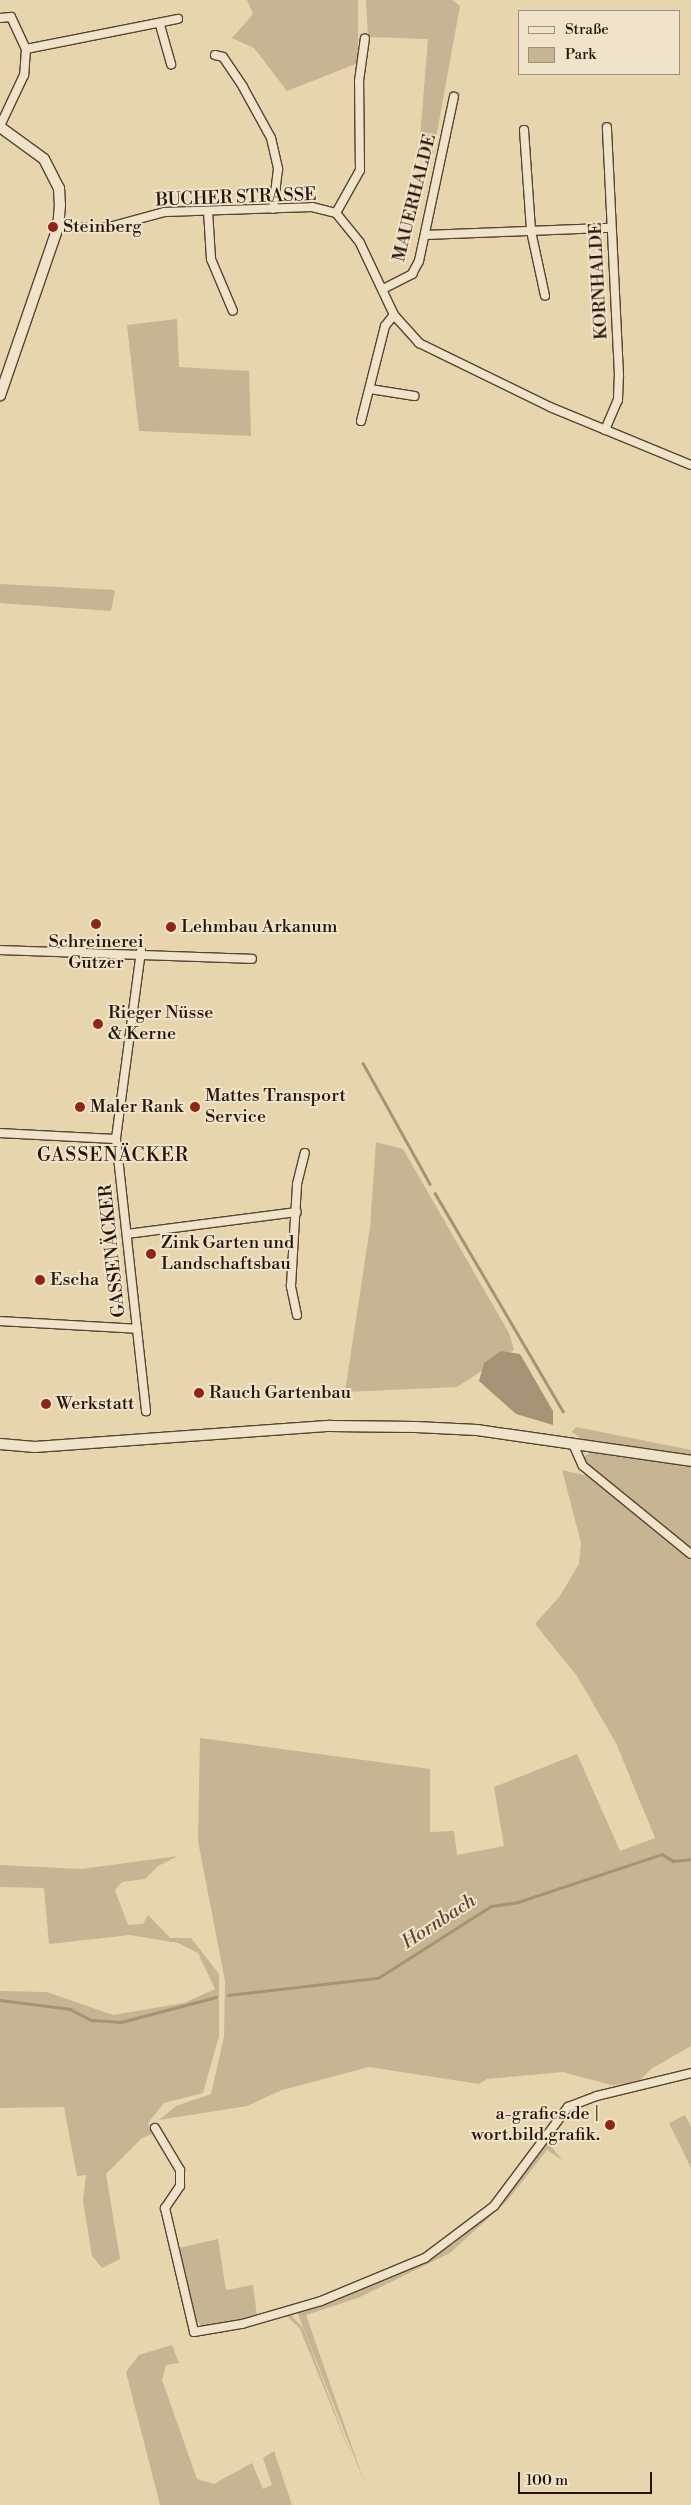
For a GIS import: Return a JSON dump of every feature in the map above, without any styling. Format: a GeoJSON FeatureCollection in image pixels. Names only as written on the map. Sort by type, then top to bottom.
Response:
{"type":"FeatureCollection","features":[{"type":"Feature","properties":{"kind":"main road"},"geometry":{"type":"LineString","coordinates":[[0,127],[33,148],[53,173],[60,205],[58,227],[0,395]]}},
{"type":"Feature","properties":{"kind":"main road"},"geometry":{"type":"LineString","coordinates":[[0,1444],[35,1446],[375,1426],[477,1430],[691,1461]]}},
{"type":"Feature","properties":{"kind":"street"},"geometry":{"type":"LineString","coordinates":[[0,18],[11,17],[26,49],[24,76],[0,127]]}},
{"type":"Feature","properties":{"kind":"street"},"geometry":{"type":"LineString","coordinates":[[26,49],[160,25],[178,19]]}},
{"type":"Feature","properties":{"kind":"street"},"geometry":{"type":"LineString","coordinates":[[160,25],[171,64]]}},
{"type":"Feature","properties":{"kind":"street"},"geometry":{"type":"LineString","coordinates":[[336,212],[360,170],[359,81],[365,38]]}},
{"type":"Feature","properties":{"kind":"street"},"geometry":{"type":"LineString","coordinates":[[215,55],[223,57],[238,79],[271,138],[278,169],[273,209]]}},
{"type":"Feature","properties":{"kind":"street","name":"MAUERHALDE"},"geometry":{"type":"LineString","coordinates":[[383,289],[412,274],[425,235],[454,97]]}},
{"type":"Feature","properties":{"kind":"street","name":"KORNHALDE"},"geometry":{"type":"LineString","coordinates":[[605,430],[618,400],[619,375],[607,127]]}},
{"type":"Feature","properties":{"kind":"street"},"geometry":{"type":"LineString","coordinates":[[524,130],[531,231],[545,296]]}},
{"type":"Feature","properties":{"kind":"street","name":"BUCHER STRASSE"},"geometry":{"type":"LineString","coordinates":[[58,227],[109,227],[165,212],[312,207],[336,212],[360,242],[394,315],[419,343],[605,430],[691,465]]}},
{"type":"Feature","properties":{"kind":"street"},"geometry":{"type":"LineString","coordinates":[[208,210],[211,259],[233,311]]}},
{"type":"Feature","properties":{"kind":"street"},"geometry":{"type":"LineString","coordinates":[[425,235],[611,228]]}},
{"type":"Feature","properties":{"kind":"street"},"geometry":{"type":"LineString","coordinates":[[361,421],[385,326],[394,315]]}},
{"type":"Feature","properties":{"kind":"street"},"geometry":{"type":"LineString","coordinates":[[370,389],[414,396]]}},
{"type":"Feature","properties":{"kind":"street"},"geometry":{"type":"LineString","coordinates":[[0,950],[141,951],[252,959]]}},
{"type":"Feature","properties":{"kind":"street","name":"GASSENÄCKER"},"geometry":{"type":"LineString","coordinates":[[141,951],[116,1139],[146,1411]]}},
{"type":"Feature","properties":{"kind":"street"},"geometry":{"type":"LineString","coordinates":[[0,1133],[116,1139]]}},
{"type":"Feature","properties":{"kind":"street"},"geometry":{"type":"LineString","coordinates":[[297,1315],[291,1286],[297,1212],[297,1184],[305,1153]]}},
{"type":"Feature","properties":{"kind":"street"},"geometry":{"type":"LineString","coordinates":[[126,1234],[297,1212]]}},
{"type":"Feature","properties":{"kind":"street","name":"GASSENÄCKER"},"geometry":{"type":"LineString","coordinates":[[0,1321],[137,1329]]}},
{"type":"Feature","properties":{"kind":"street"},"geometry":{"type":"LineString","coordinates":[[573,1444],[583,1466],[691,1554]]}},
{"type":"Feature","properties":{"kind":"street"},"geometry":{"type":"LineString","coordinates":[[155,2128],[180,2170],[180,2186],[165,2208],[194,2332],[289,2310],[372,2282],[425,2258],[465,2232],[494,2206],[568,2107],[596,2096],[691,2073]]}},
{"type":"Feature","properties":{"kind":"green space"},"geometry":{"type":"Polygon","coordinates":[[[247,0],[358,0],[358,63],[287,91],[254,48],[232,38],[253,14],[247,0]]]}},
{"type":"Feature","properties":{"kind":"green space"},"geometry":{"type":"Polygon","coordinates":[[[366,0],[452,0],[460,6],[433,154],[419,150],[428,39],[368,37],[366,0]]]}},
{"type":"Feature","properties":{"kind":"green space"},"geometry":{"type":"Polygon","coordinates":[[[177,319],[179,367],[249,371],[251,436],[139,431],[127,325],[177,319]]]}},
{"type":"Feature","properties":{"kind":"green space"},"geometry":{"type":"Polygon","coordinates":[[[0,584],[115,590],[111,611],[0,603],[0,584]]]}},
{"type":"Feature","properties":{"kind":"green space"},"geometry":{"type":"Polygon","coordinates":[[[376,1142],[403,1149],[509,1333],[514,1350],[457,1387],[345,1392],[370,1227],[376,1142]]]}},
{"type":"Feature","properties":{"kind":"green space"},"geometry":{"type":"Polygon","coordinates":[[[576,1427],[691,1450],[691,1457],[584,1440],[572,1432],[576,1427]]]}},
{"type":"Feature","properties":{"kind":"green space"},"geometry":{"type":"Polygon","coordinates":[[[595,1451],[691,1466],[691,1549],[587,1464],[584,1456],[595,1451]]]}},
{"type":"Feature","properties":{"kind":"green space"},"geometry":{"type":"Polygon","coordinates":[[[562,1470],[592,1477],[691,1557],[691,2046],[651,2069],[637,2083],[611,2085],[563,2072],[487,2079],[479,2084],[369,2067],[282,2090],[247,2106],[159,2120],[176,2106],[211,2094],[224,2037],[225,1981],[198,1841],[200,1738],[430,1769],[430,1832],[454,1831],[457,1855],[504,1846],[494,1787],[577,1754],[620,1851],[655,1838],[616,1743],[577,1676],[535,1624],[560,1596],[579,1564],[581,1543],[562,1470]]]}},
{"type":"Feature","properties":{"kind":"green space"},"geometry":{"type":"Polygon","coordinates":[[[178,1856],[158,1866],[145,1879],[122,1882],[115,1890],[128,1925],[143,1924],[148,1915],[170,1938],[191,1938],[219,1974],[219,2036],[203,2093],[164,2103],[148,2123],[152,2134],[142,2138],[106,2174],[120,2259],[102,2268],[92,2256],[83,2201],[86,2175],[77,2176],[64,2107],[0,2108],[0,1991],[47,1992],[113,2015],[184,2003],[215,1989],[198,1953],[178,1943],[130,1935],[49,1944],[44,1888],[0,1887],[0,1865],[81,1869],[178,1856]]]}},
{"type":"Feature","properties":{"kind":"green space"},"geometry":{"type":"Polygon","coordinates":[[[685,2115],[691,2127],[691,2168],[669,2123],[685,2115]]]}},
{"type":"Feature","properties":{"kind":"green space"},"geometry":{"type":"Polygon","coordinates":[[[547,2141],[562,2160],[547,2150],[507,2201],[450,2253],[358,2298],[306,2315],[365,2484],[297,2312],[377,2283],[453,2244],[498,2205],[547,2141]]]}},
{"type":"Feature","properties":{"kind":"green space"},"geometry":{"type":"Polygon","coordinates":[[[218,2239],[226,2290],[253,2285],[257,2316],[206,2328],[194,2320],[179,2248],[218,2239]]]}},
{"type":"Feature","properties":{"kind":"green space"},"geometry":{"type":"Polygon","coordinates":[[[290,2314],[303,2328],[355,2465],[300,2329],[288,2317],[275,2317],[290,2314]]]}},
{"type":"Feature","properties":{"kind":"green space"},"geometry":{"type":"Polygon","coordinates":[[[172,2345],[179,2363],[166,2365],[162,2380],[197,2479],[214,2484],[252,2463],[263,2489],[272,2485],[263,2458],[274,2451],[292,2505],[160,2505],[126,2372],[139,2355],[172,2345]]]}},
{"type":"Feature","properties":{"kind":"shaded area"},"geometry":{"type":"Polygon","coordinates":[[[501,1351],[520,1354],[553,1411],[553,1425],[516,1414],[479,1381],[484,1363],[501,1351]]]}},
{"type":"Feature","properties":{"kind":"waterway"},"geometry":{"type":"LineString","coordinates":[[363,1063],[430,1184]]}},
{"type":"Feature","properties":{"kind":"waterway"},"geometry":{"type":"LineString","coordinates":[[435,1193],[563,1411]]}},
{"type":"Feature","properties":{"kind":"waterway","name":"Hornbach"},"geometry":{"type":"LineString","coordinates":[[228,1995],[378,1978],[491,1906],[518,1902],[662,1854],[673,1861],[691,1859]]}},
{"type":"Feature","properties":{"kind":"waterway","name":"Hornbach"},"geometry":{"type":"LineString","coordinates":[[0,2000],[70,2009],[92,2020],[121,2022],[216,1997]]}},
{"type":"Feature","properties":{"kind":"place","name":"Steinberg"},"geometry":{"type":"Point","coordinates":[53,227]}},
{"type":"Feature","properties":{"kind":"place","name":"Schreinerei Gutzer"},"geometry":{"type":"Point","coordinates":[96,924]}},
{"type":"Feature","properties":{"kind":"place","name":"Lehmbau Arkanum"},"geometry":{"type":"Point","coordinates":[171,927]}},
{"type":"Feature","properties":{"kind":"place","name":"Rieger Nüsse & Kerne"},"geometry":{"type":"Point","coordinates":[98,1024]}},
{"type":"Feature","properties":{"kind":"place","name":"Maler Rank"},"geometry":{"type":"Point","coordinates":[80,1107]}},
{"type":"Feature","properties":{"kind":"place","name":"Mattes Transport Service"},"geometry":{"type":"Point","coordinates":[195,1107]}},
{"type":"Feature","properties":{"kind":"place","name":"Zink Garten und Landschaftsbau"},"geometry":{"type":"Point","coordinates":[151,1254]}},
{"type":"Feature","properties":{"kind":"place","name":"Escha"},"geometry":{"type":"Point","coordinates":[40,1280]}},
{"type":"Feature","properties":{"kind":"place","name":"Rauch Gartenbau"},"geometry":{"type":"Point","coordinates":[199,1393]}},
{"type":"Feature","properties":{"kind":"place","name":"Werkstatt"},"geometry":{"type":"Point","coordinates":[46,1404]}},
{"type":"Feature","properties":{"kind":"place","name":"a-grafics.de | wort.bild.grafik."},"geometry":{"type":"Point","coordinates":[610,2125]}},
{"type":"Feature","properties":{"kind":"district","name":"GASSENÄCKER"},"geometry":{"type":"Point","coordinates":[113,1156]}}]}
